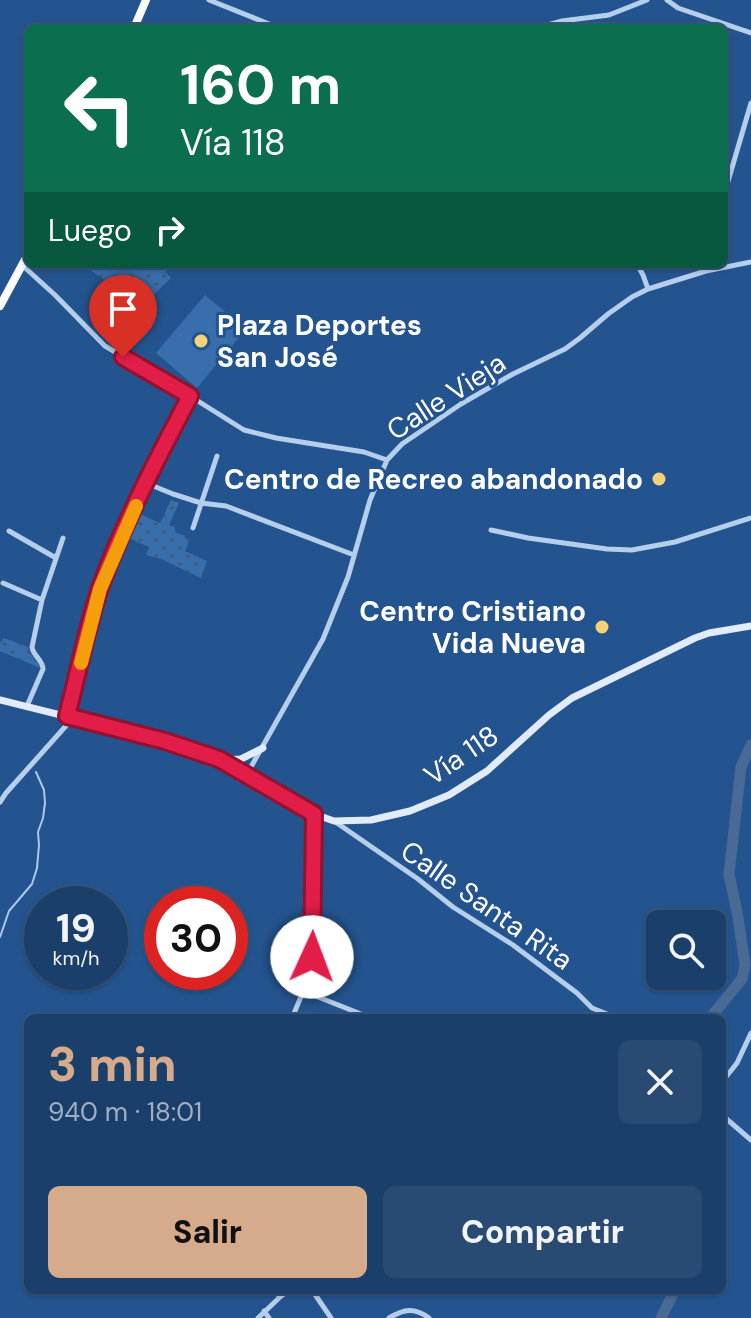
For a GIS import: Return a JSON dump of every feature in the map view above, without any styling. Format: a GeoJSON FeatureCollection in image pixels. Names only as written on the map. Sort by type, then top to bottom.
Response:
{"type":"FeatureCollection","features":[{"type":"Feature","properties":{"kind":"main road"},"geometry":{"type":"LineString","coordinates":[[136,24],[146,0]]}},
{"type":"Feature","properties":{"kind":"main road"},"geometry":{"type":"LineString","coordinates":[[0,306],[24,261]]}},
{"type":"Feature","properties":{"kind":"main road","name":"Vía 118"},"geometry":{"type":"LineString","coordinates":[[0,700],[165,741],[219,759],[314,814],[334,821],[371,820],[410,811],[463,788],[572,698],[695,638],[751,626]]}},
{"type":"Feature","properties":{"kind":"main road"},"geometry":{"type":"LineString","coordinates":[[219,759],[241,759],[263,748]]}},
{"type":"Feature","properties":{"kind":"street"},"geometry":{"type":"LineString","coordinates":[[209,0],[269,24]]}},
{"type":"Feature","properties":{"kind":"street"},"geometry":{"type":"LineString","coordinates":[[551,24],[609,15],[647,0]]}},
{"type":"Feature","properties":{"kind":"street"},"geometry":{"type":"LineString","coordinates":[[667,0],[678,8],[725,24]]}},
{"type":"Feature","properties":{"kind":"street"},"geometry":{"type":"LineString","coordinates":[[728,25],[751,33]]}},
{"type":"Feature","properties":{"kind":"street"},"geometry":{"type":"LineString","coordinates":[[728,181],[751,103]]}},
{"type":"Feature","properties":{"kind":"street","name":"Calle Vieja"},"geometry":{"type":"LineString","coordinates":[[728,265],[751,262]]}},
{"type":"Feature","properties":{"kind":"street"},"geometry":{"type":"LineString","coordinates":[[25,268],[105,346],[244,430],[364,452],[387,460]]}},
{"type":"Feature","properties":{"kind":"street"},"geometry":{"type":"LineString","coordinates":[[639,268],[648,289]]}},
{"type":"Feature","properties":{"kind":"street","name":"Calle Vieja"},"geometry":{"type":"LineString","coordinates":[[247,775],[334,616],[370,500],[387,460],[402,444],[437,419],[513,374],[565,349],[621,304],[648,289],[704,268]]}},
{"type":"Feature","properties":{"kind":"street"},"geometry":{"type":"LineString","coordinates":[[0,802],[70,717],[100,589],[146,483],[190,396]]}},
{"type":"Feature","properties":{"kind":"street"},"geometry":{"type":"LineString","coordinates":[[193,528],[217,456]]}},
{"type":"Feature","properties":{"kind":"street"},"geometry":{"type":"LineString","coordinates":[[146,483],[201,503],[226,506],[354,555]]}},
{"type":"Feature","properties":{"kind":"street"},"geometry":{"type":"LineString","coordinates":[[491,530],[528,538],[632,550],[675,542],[751,518]]}},
{"type":"Feature","properties":{"kind":"street"},"geometry":{"type":"LineString","coordinates":[[9,531],[56,558]]}},
{"type":"Feature","properties":{"kind":"street"},"geometry":{"type":"LineString","coordinates":[[27,706],[43,669],[32,647],[42,600],[63,538]]}},
{"type":"Feature","properties":{"kind":"street"},"geometry":{"type":"LineString","coordinates":[[3,583],[42,600]]}},
{"type":"Feature","properties":{"kind":"street"},"geometry":{"type":"LineString","coordinates":[[294,1014],[308,980],[312,957],[314,814]]}},
{"type":"Feature","properties":{"kind":"street","name":"Calle Santa Rita"},"geometry":{"type":"LineString","coordinates":[[334,821],[453,907],[513,945],[592,1008],[607,1014]]}},
{"type":"Feature","properties":{"kind":"street"},"geometry":{"type":"LineString","coordinates":[[303,991],[361,1014]]}},
{"type":"Feature","properties":{"kind":"street"},"geometry":{"type":"LineString","coordinates":[[592,1008],[594,1014]]}},
{"type":"Feature","properties":{"kind":"street"},"geometry":{"type":"LineString","coordinates":[[726,1077],[737,1063],[751,1033]]}},
{"type":"Feature","properties":{"kind":"street"},"geometry":{"type":"LineString","coordinates":[[726,1118],[751,1140]]}},
{"type":"Feature","properties":{"kind":"street"},"geometry":{"type":"LineString","coordinates":[[258,1318],[284,1294]]}},
{"type":"Feature","properties":{"kind":"street"},"geometry":{"type":"LineString","coordinates":[[315,1294],[331,1318]]}},
{"type":"Feature","properties":{"kind":"street"},"geometry":{"type":"LineString","coordinates":[[389,1318],[401,1311],[412,1310],[429,1318]]}},
{"type":"Feature","properties":{"kind":"street"},"geometry":{"type":"LineString","coordinates":[[264,1311],[269,1318]]}},
{"type":"Feature","properties":{"kind":"shaded area"},"geometry":{"type":"Polygon","coordinates":[[[87,268],[169,268],[165,272],[171,278],[108,338],[100,329],[124,293],[87,268]]]}},
{"type":"Feature","properties":{"kind":"shaded area","name":"Plaza Deportes San José"},"geometry":{"type":"Polygon","coordinates":[[[205,295],[246,329],[197,388],[156,353],[205,295]]]}},
{"type":"Feature","properties":{"kind":"shaded area"},"geometry":{"type":"Polygon","coordinates":[[[171,500],[179,503],[169,525],[175,527],[175,532],[184,538],[190,539],[185,551],[207,561],[201,578],[146,555],[149,547],[129,538],[140,514],[160,523],[171,500]]]}},
{"type":"Feature","properties":{"kind":"shaded area"},"geometry":{"type":"Polygon","coordinates":[[[4,638],[28,647],[40,668],[0,651],[4,638]]]}},
{"type":"Feature","properties":{"kind":"waterway"},"geometry":{"type":"LineString","coordinates":[[713,1014],[742,979],[745,965],[729,874],[741,767],[751,745]]}},
{"type":"Feature","properties":{"kind":"waterway"},"geometry":{"type":"LineString","coordinates":[[0,937],[9,911],[32,884],[37,868],[38,832],[45,803],[44,790],[36,772]]}},
{"type":"Feature","properties":{"kind":"waterway"},"geometry":{"type":"LineString","coordinates":[[661,1318],[673,1294]]}},
{"type":"Feature","properties":{"kind":"slow traffic"},"geometry":{"type":"LineString","coordinates":[[81,663],[100,589],[136,506]]}},
{"type":"Feature","properties":{"kind":"place","name":"Plaza Deportes San José"},"geometry":{"type":"Point","coordinates":[201,341]}},
{"type":"Feature","properties":{"kind":"place","name":"Centro de Recreo abandonado"},"geometry":{"type":"Point","coordinates":[659,479]}},
{"type":"Feature","properties":{"kind":"place","name":"Centro Cristiano Vida Nueva"},"geometry":{"type":"Point","coordinates":[602,627]}},
{"type":"Feature","properties":{"kind":"route"},"geometry":{"type":"LineString","coordinates":[[123,357],[190,396],[108,567],[67,716],[165,741],[219,759],[314,814],[312,957]]}}]}
